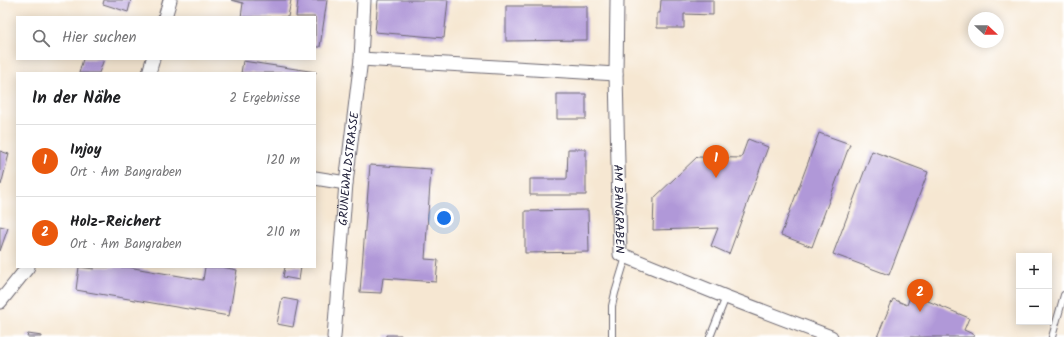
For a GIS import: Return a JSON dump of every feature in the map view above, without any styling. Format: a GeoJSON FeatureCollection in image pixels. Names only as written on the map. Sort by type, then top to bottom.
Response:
{"type":"FeatureCollection","features":[{"type":"Feature","properties":{"kind":"street"},"geometry":{"type":"LineString","coordinates":[[165,16],[170,0]]}},
{"type":"Feature","properties":{"kind":"street","name":"GRÜNEWALDSTRASSE"},"geometry":{"type":"LineString","coordinates":[[334,337],[346,183],[361,59],[364,0]]}},
{"type":"Feature","properties":{"kind":"street","name":"AM BANGRABEN"},"geometry":{"type":"LineString","coordinates":[[617,0],[616,74],[620,254],[726,297],[832,337]]}},
{"type":"Feature","properties":{"kind":"street"},"geometry":{"type":"LineString","coordinates":[[361,59],[616,74]]}},
{"type":"Feature","properties":{"kind":"street"},"geometry":{"type":"LineString","coordinates":[[149,72],[153,60]]}},
{"type":"Feature","properties":{"kind":"street"},"geometry":{"type":"LineString","coordinates":[[316,178],[346,183]]}},
{"type":"Feature","properties":{"kind":"street"},"geometry":{"type":"LineString","coordinates":[[0,302],[27,268]]}},
{"type":"Feature","properties":{"kind":"lane"},"geometry":{"type":"LineString","coordinates":[[612,337],[612,306],[626,256]]}},
{"type":"Feature","properties":{"kind":"lane"},"geometry":{"type":"LineString","coordinates":[[1052,337],[1064,295]]}},
{"type":"Feature","properties":{"kind":"lane"},"geometry":{"type":"LineString","coordinates":[[710,337],[726,297]]}},
{"type":"Feature","properties":{"kind":"building"},"geometry":{"type":"Polygon","coordinates":[[[104,0],[131,0],[128,12],[103,4],[104,0]]]}},
{"type":"Feature","properties":{"kind":"building"},"geometry":{"type":"Polygon","coordinates":[[[231,0],[291,0],[288,16],[241,16],[243,3],[231,0]]]}},
{"type":"Feature","properties":{"kind":"building"},"geometry":{"type":"Polygon","coordinates":[[[298,0],[327,0],[320,47],[316,47],[316,16],[296,16],[298,0]]]}},
{"type":"Feature","properties":{"kind":"building"},"geometry":{"type":"Polygon","coordinates":[[[378,0],[448,0],[444,38],[375,32],[378,0]]]}},
{"type":"Feature","properties":{"kind":"building"},"geometry":{"type":"Polygon","coordinates":[[[661,0],[713,0],[713,15],[684,14],[684,28],[657,28],[657,13],[660,13],[661,0]]]}},
{"type":"Feature","properties":{"kind":"building"},"geometry":{"type":"Polygon","coordinates":[[[506,6],[587,6],[587,40],[506,41],[506,6]]]}},
{"type":"Feature","properties":{"kind":"building"},"geometry":{"type":"Polygon","coordinates":[[[83,60],[104,60],[99,72],[79,72],[83,60]]]}},
{"type":"Feature","properties":{"kind":"building"},"geometry":{"type":"Polygon","coordinates":[[[243,61],[316,72],[241,72],[243,61]]]}},
{"type":"Feature","properties":{"kind":"building"},"geometry":{"type":"Polygon","coordinates":[[[557,94],[586,94],[586,119],[557,119],[557,94]]]}},
{"type":"Feature","properties":{"kind":"building"},"geometry":{"type":"Polygon","coordinates":[[[819,133],[850,144],[812,247],[781,235],[819,133]]]}},
{"type":"Feature","properties":{"kind":"building"},"geometry":{"type":"Polygon","coordinates":[[[748,139],[768,147],[729,254],[711,246],[718,228],[653,230],[654,198],[697,157],[741,158],[748,139]]]}},
{"type":"Feature","properties":{"kind":"building"},"geometry":{"type":"Polygon","coordinates":[[[568,149],[586,149],[586,195],[530,195],[530,179],[567,179],[568,149]]]}},
{"type":"Feature","properties":{"kind":"building"},"geometry":{"type":"Polygon","coordinates":[[[0,151],[9,154],[1,185],[0,184],[0,151]]]}},
{"type":"Feature","properties":{"kind":"building"},"geometry":{"type":"Polygon","coordinates":[[[872,151],[928,172],[889,275],[833,254],[872,151]]]}},
{"type":"Feature","properties":{"kind":"building"},"geometry":{"type":"Polygon","coordinates":[[[370,165],[431,169],[425,259],[438,260],[436,282],[383,278],[381,293],[360,292],[370,165]]]}},
{"type":"Feature","properties":{"kind":"building"},"geometry":{"type":"Polygon","coordinates":[[[588,210],[589,252],[525,253],[525,211],[588,210]]]}},
{"type":"Feature","properties":{"kind":"building"},"geometry":{"type":"Polygon","coordinates":[[[0,226],[8,228],[0,251],[0,226]]]}},
{"type":"Feature","properties":{"kind":"building"},"geometry":{"type":"Polygon","coordinates":[[[79,268],[134,268],[203,280],[205,268],[227,268],[237,270],[229,316],[76,290],[79,268]]]}},
{"type":"Feature","properties":{"kind":"building"},"geometry":{"type":"Polygon","coordinates":[[[285,268],[301,268],[299,280],[283,277],[285,268]]]}},
{"type":"Feature","properties":{"kind":"building"},"geometry":{"type":"Polygon","coordinates":[[[911,294],[969,318],[964,330],[975,335],[974,337],[877,337],[893,299],[907,305],[911,294]]]}},
{"type":"Feature","properties":{"kind":"building"},"geometry":{"type":"Polygon","coordinates":[[[282,298],[298,301],[293,327],[277,324],[282,298]]]}},
{"type":"Feature","properties":{"kind":"building"},"geometry":{"type":"Polygon","coordinates":[[[28,334],[42,336],[42,337],[27,337],[28,334]]]}},
{"type":"Feature","properties":{"kind":"building"},"geometry":{"type":"Polygon","coordinates":[[[386,335],[401,335],[401,337],[386,337],[386,335]]]}},
{"type":"Feature","properties":{"kind":"place","name":"Injoy"},"geometry":{"type":"Point","coordinates":[716,178]}},
{"type":"Feature","properties":{"kind":"place","name":"Holz-Reichert"},"geometry":{"type":"Point","coordinates":[920,312]}}]}
